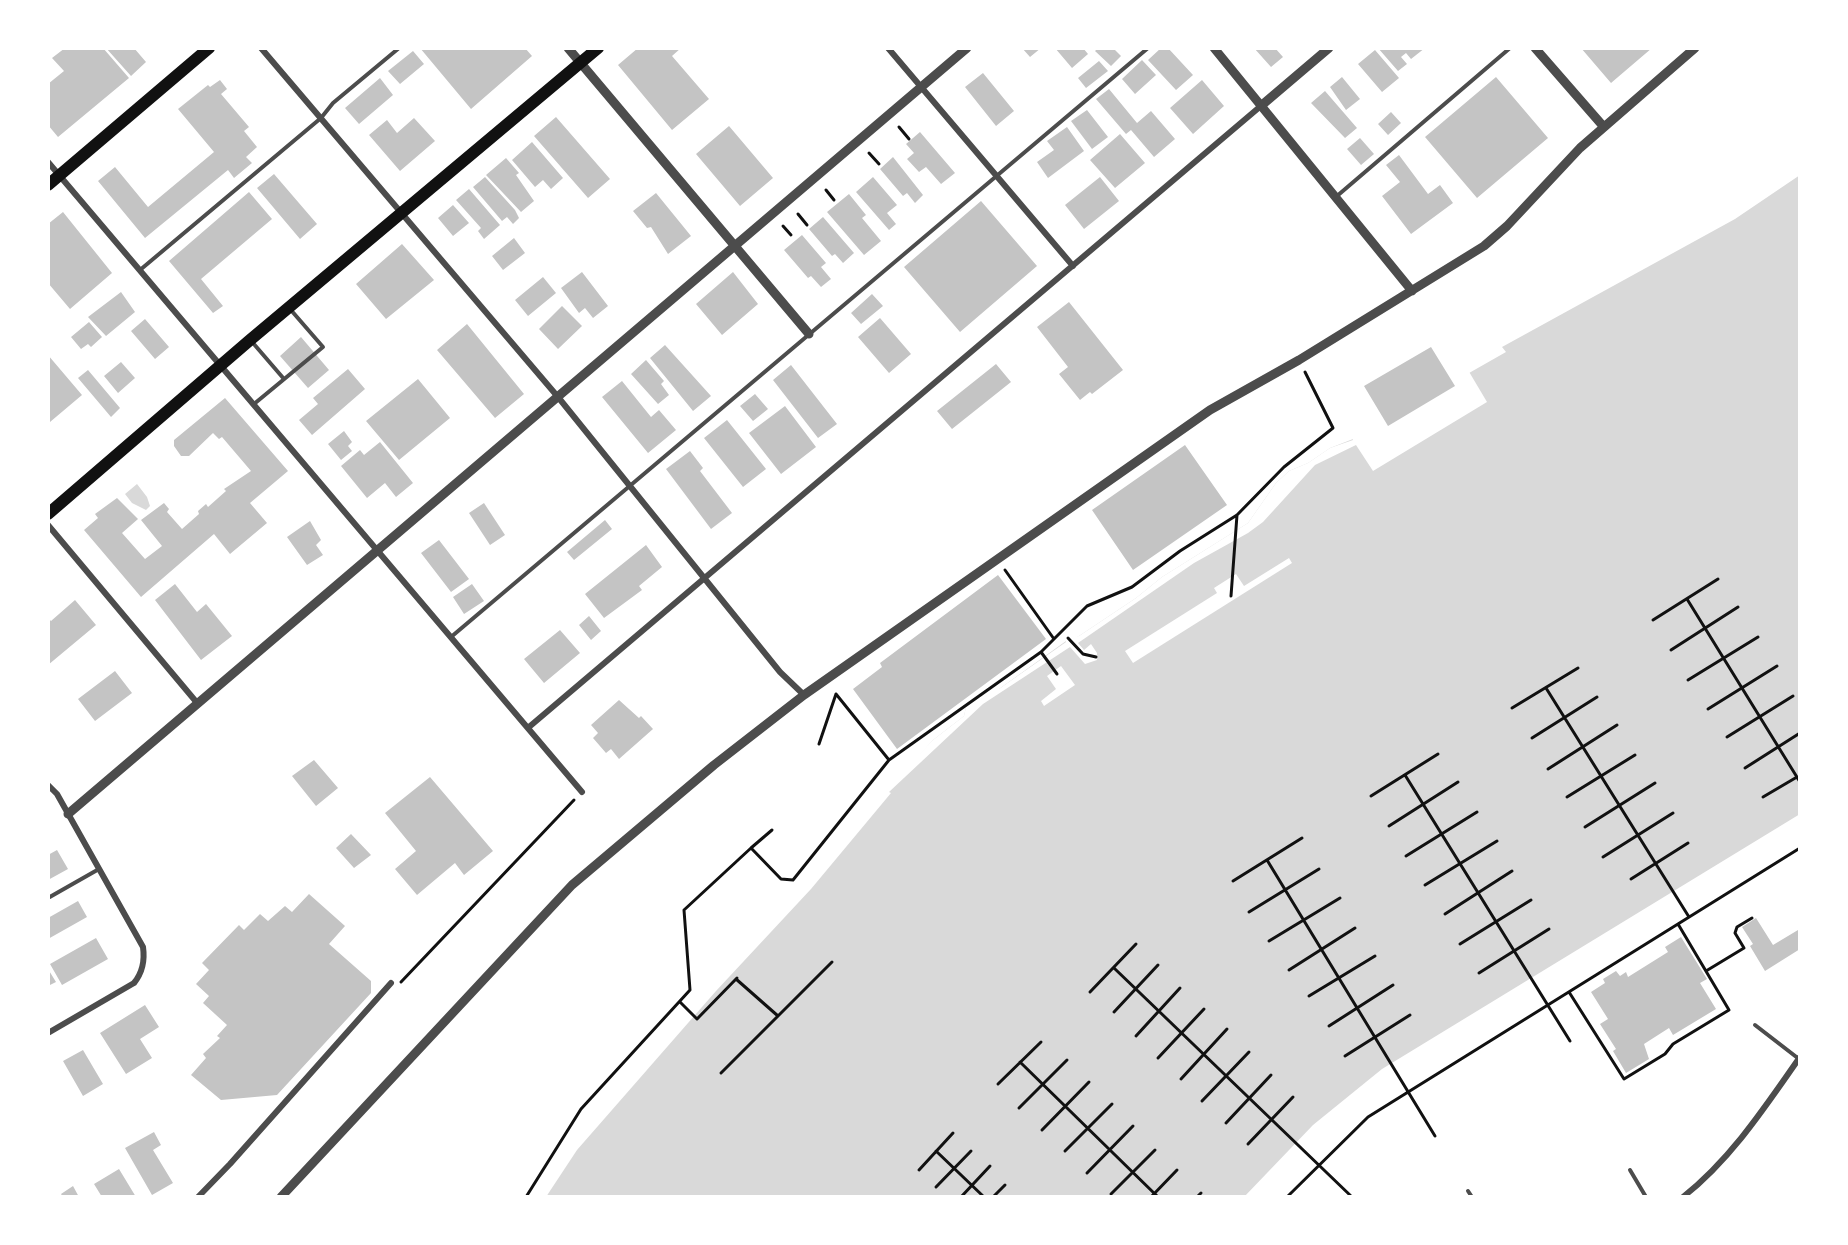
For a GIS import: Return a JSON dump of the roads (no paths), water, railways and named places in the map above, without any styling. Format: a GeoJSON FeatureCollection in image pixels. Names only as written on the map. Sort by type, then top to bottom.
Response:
{"type":"FeatureCollection","features":[{"type":"Feature","properties":{"kind":"highway"},"geometry":{"type":"LineString","coordinates":[[48,185],[209,48]]}},
{"type":"Feature","properties":{"kind":"highway"},"geometry":{"type":"LineString","coordinates":[[48,514],[220,365],[598,48]]}},
{"type":"Feature","properties":{"kind":"street"},"geometry":{"type":"LineString","coordinates":[[261,48],[558,397],[780,672],[804,695]]}},
{"type":"Feature","properties":{"kind":"street"},"geometry":{"type":"LineString","coordinates":[[568,48],[809,334]]}},
{"type":"Feature","properties":{"kind":"street"},"geometry":{"type":"LineString","coordinates":[[888,48],[1073,266]]}},
{"type":"Feature","properties":{"kind":"street"},"geometry":{"type":"LineString","coordinates":[[68,814],[967,48]]}},
{"type":"Feature","properties":{"kind":"street"},"geometry":{"type":"LineString","coordinates":[[1214,48],[1412,291]]}},
{"type":"Feature","properties":{"kind":"street"},"geometry":{"type":"LineString","coordinates":[[529,727],[705,581],[1329,48]]}},
{"type":"Feature","properties":{"kind":"street"},"geometry":{"type":"LineString","coordinates":[[1535,48],[1604,126]]}},
{"type":"Feature","properties":{"kind":"street"},"geometry":{"type":"LineString","coordinates":[[281,1197],[572,885],[714,765],[804,695],[1210,411],[1299,360],[1484,246],[1507,226],[1604,126],[1695,48]]}},
{"type":"Feature","properties":{"kind":"street"},"geometry":{"type":"LineString","coordinates":[[48,162],[582,792]]}},
{"type":"Feature","properties":{"kind":"street"},"geometry":{"type":"LineString","coordinates":[[48,525],[198,704]]}},
{"type":"Feature","properties":{"kind":"street"},"geometry":{"type":"LineString","coordinates":[[48,785],[100,868],[143,947],[142,971],[134,983],[48,1033]]}},
{"type":"Feature","properties":{"kind":"street"},"geometry":{"type":"LineString","coordinates":[[198,1197],[391,983]]}},
{"type":"Feature","properties":{"kind":"street"},"geometry":{"type":"LineString","coordinates":[[1683,1197],[1712,1171],[1742,1138],[1799,1058]]}},
{"type":"Feature","properties":{"kind":"lane"},"geometry":{"type":"LineString","coordinates":[[140,271],[321,118],[333,103],[399,48]]}},
{"type":"Feature","properties":{"kind":"lane"},"geometry":{"type":"LineString","coordinates":[[451,637],[1148,48]]}},
{"type":"Feature","properties":{"kind":"lane"},"geometry":{"type":"LineString","coordinates":[[1337,197],[1510,48]]}},
{"type":"Feature","properties":{"kind":"lane"},"geometry":{"type":"LineString","coordinates":[[254,405],[323,347],[289,307]]}},
{"type":"Feature","properties":{"kind":"lane"},"geometry":{"type":"LineString","coordinates":[[250,340],[284,379]]}},
{"type":"Feature","properties":{"kind":"lane"},"geometry":{"type":"LineString","coordinates":[[48,898],[100,868]]}},
{"type":"Feature","properties":{"kind":"lane"},"geometry":{"type":"LineString","coordinates":[[1755,1025],[1799,1058]]}},
{"type":"Feature","properties":{"kind":"lane"},"geometry":{"type":"LineString","coordinates":[[1630,1170],[1646,1197]]}},
{"type":"Feature","properties":{"kind":"lane"},"geometry":{"type":"LineString","coordinates":[[1468,1191],[1472,1197]]}}]}
